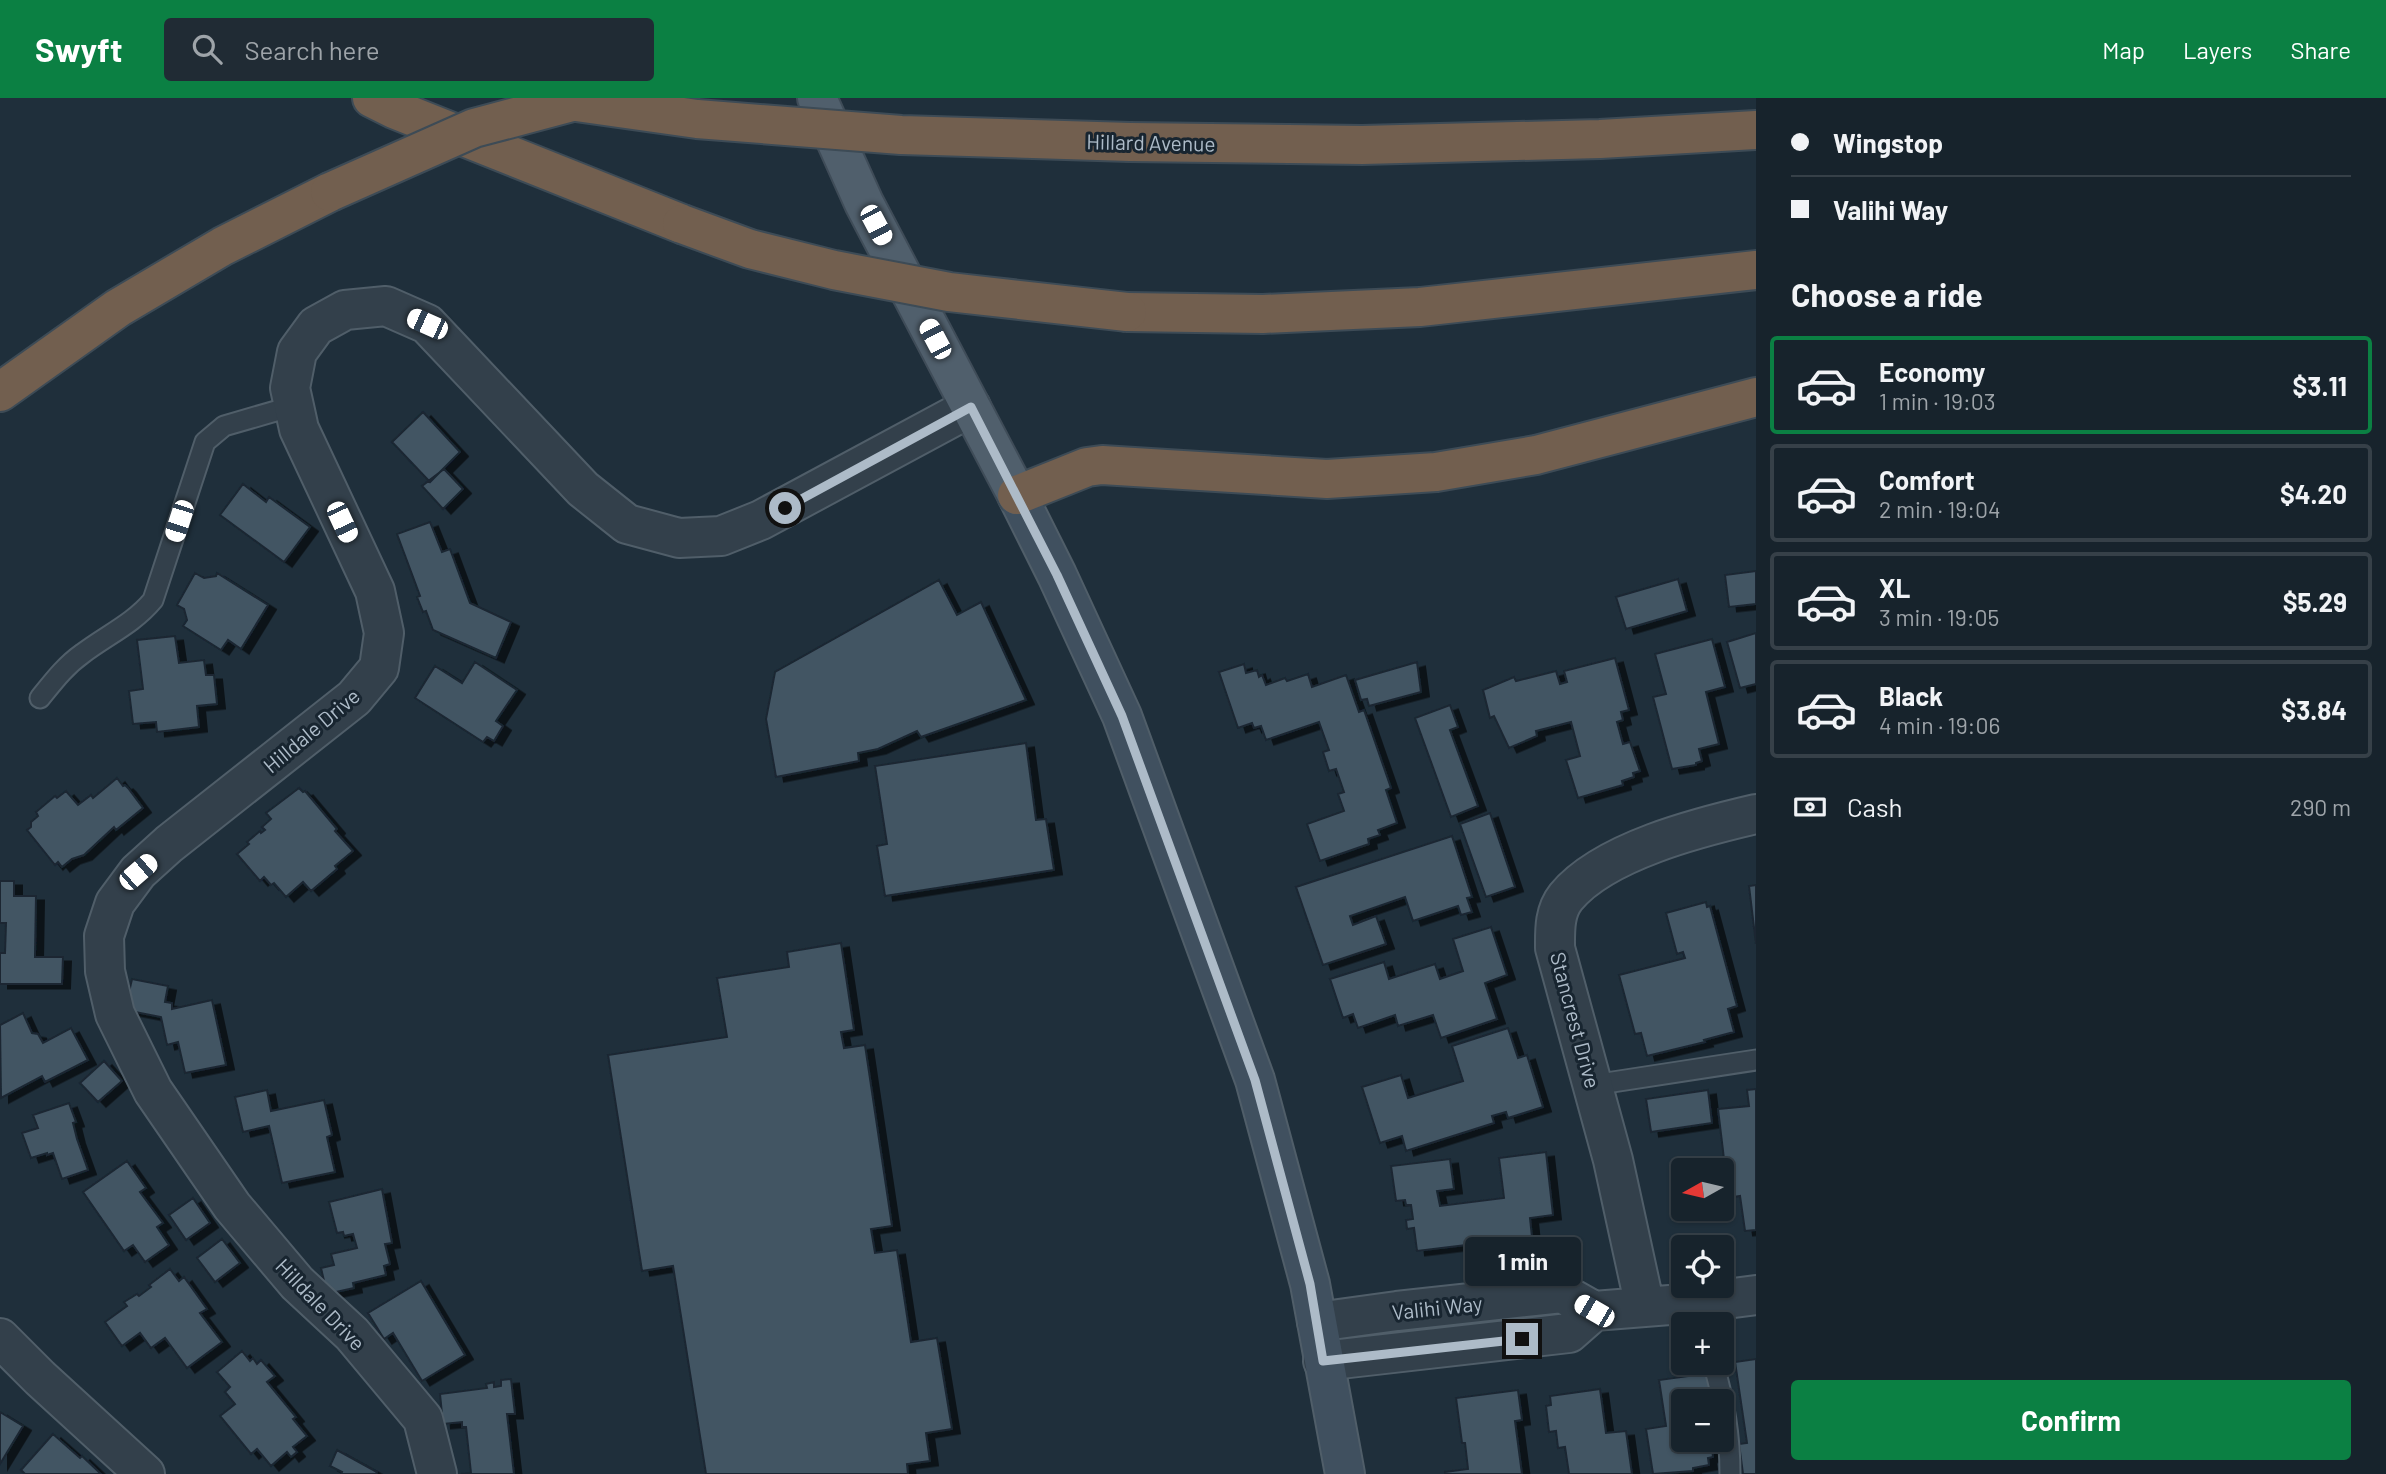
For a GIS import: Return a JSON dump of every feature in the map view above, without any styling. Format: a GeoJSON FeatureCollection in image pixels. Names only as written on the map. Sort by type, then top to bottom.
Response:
{"type":"FeatureCollection","features":[{"type":"Feature","properties":{"kind":"highway"},"geometry":{"type":"LineString","coordinates":[[372,98],[394,110],[573,183],[750,250],[834,270],[949,292],[1127,312],[1264,314],[1420,307],[1756,270]]}},
{"type":"Feature","properties":{"kind":"highway","name":"Hillard Avenue"},"geometry":{"type":"LineString","coordinates":[[548,98],[697,119],[901,135],[1130,142],[1374,145],[1600,139],[1756,130]]}},
{"type":"Feature","properties":{"kind":"highway"},"geometry":{"type":"LineString","coordinates":[[0,392],[118,308],[223,246],[330,192],[474,128],[586,98]]}},
{"type":"Feature","properties":{"kind":"highway"},"geometry":{"type":"LineString","coordinates":[[1017,495],[1087,467],[1102,465],[1327,480],[1436,472],[1536,455],[1756,397]]}},
{"type":"Feature","properties":{"kind":"main road"},"geometry":{"type":"LineString","coordinates":[[817,98],[864,203],[1017,495],[1122,716],[1255,1080],[1310,1284],[1345,1474]]}},
{"type":"Feature","properties":{"kind":"street","name":"Hilldale Drive"},"geometry":{"type":"LineString","coordinates":[[437,1474],[422,1419],[352,1335],[298,1283],[232,1206],[153,1091],[115,1014],[105,971],[104,936],[115,903],[138,872],[169,844],[354,698],[379,668],[384,633],[374,591],[299,429],[293,406],[290,388],[297,352],[316,326],[345,310],[386,306],[427,324],[583,489],[627,524],[679,538],[721,536],[761,520],[971,407]]}},
{"type":"Feature","properties":{"kind":"street","name":"Stancrest Drive"},"geometry":{"type":"LineString","coordinates":[[1645,1307],[1613,1160],[1555,948],[1555,922],[1565,898],[1592,874],[1632,852],[1690,830],[1756,814]]}},
{"type":"Feature","properties":{"kind":"street","name":"Valihi Way"},"geometry":{"type":"LineString","coordinates":[[1317,1322],[1562,1293],[1594,1311],[1569,1333],[1323,1361]]}},
{"type":"Feature","properties":{"kind":"street"},"geometry":{"type":"LineString","coordinates":[[1704,1312],[1756,1295]]}},
{"type":"Feature","properties":{"kind":"street"},"geometry":{"type":"LineString","coordinates":[[1594,1311],[1645,1307],[1683,1312]]}},
{"type":"Feature","properties":{"kind":"street"},"geometry":{"type":"LineString","coordinates":[[0,1338],[145,1474]]}},
{"type":"Feature","properties":{"kind":"lane"},"geometry":{"type":"LineString","coordinates":[[40,698],[62,670],[141,615],[153,600],[205,442],[224,426],[293,406]]}},
{"type":"Feature","properties":{"kind":"lane"},"geometry":{"type":"LineString","coordinates":[[1593,1085],[1756,1060]]}},
{"type":"Feature","properties":{"kind":"lane"},"geometry":{"type":"LineString","coordinates":[[1717,1375],[1730,1443],[1730,1474]]}},
{"type":"Feature","properties":{"kind":"building"},"geometry":{"type":"Polygon","coordinates":[[[423,412],[460,452],[430,482],[392,442],[423,412]]]}},
{"type":"Feature","properties":{"kind":"building"},"geometry":{"type":"Polygon","coordinates":[[[444,469],[463,489],[443,509],[422,486],[444,469]]]}},
{"type":"Feature","properties":{"kind":"building"},"geometry":{"type":"Polygon","coordinates":[[[243,484],[266,502],[269,497],[310,527],[284,562],[220,515],[243,484]]]}},
{"type":"Feature","properties":{"kind":"building"},"geometry":{"type":"Polygon","coordinates":[[[430,522],[442,552],[450,549],[470,603],[511,622],[496,658],[433,630],[426,611],[423,612],[417,597],[420,596],[397,534],[430,522]]]}},
{"type":"Feature","properties":{"kind":"building"},"geometry":{"type":"Polygon","coordinates":[[[1756,571],[1756,604],[1729,607],[1725,575],[1756,571]]]}},
{"type":"Feature","properties":{"kind":"building"},"geometry":{"type":"Polygon","coordinates":[[[195,573],[204,578],[216,576],[217,573],[268,605],[241,649],[228,640],[221,650],[183,626],[187,620],[184,609],[177,605],[195,573]]]}},
{"type":"Feature","properties":{"kind":"building"},"geometry":{"type":"Polygon","coordinates":[[[1678,579],[1687,611],[1626,629],[1616,597],[1678,579]]]}},
{"type":"Feature","properties":{"kind":"building"},"geometry":{"type":"Polygon","coordinates":[[[939,580],[957,615],[981,602],[1026,700],[921,737],[917,731],[878,749],[858,753],[859,761],[776,777],[766,719],[775,672],[939,580]]]}},
{"type":"Feature","properties":{"kind":"building"},"geometry":{"type":"Polygon","coordinates":[[[1756,633],[1756,684],[1740,688],[1727,642],[1756,633]]]}},
{"type":"Feature","properties":{"kind":"building"},"geometry":{"type":"Polygon","coordinates":[[[175,636],[179,663],[204,660],[206,675],[214,675],[217,704],[197,706],[199,727],[157,732],[156,722],[133,724],[129,691],[143,689],[137,640],[175,636]]]}},
{"type":"Feature","properties":{"kind":"building"},"geometry":{"type":"Polygon","coordinates":[[[1712,639],[1725,687],[1706,692],[1719,744],[1699,749],[1702,761],[1696,765],[1672,769],[1653,697],[1666,694],[1655,654],[1712,639]]]}},
{"type":"Feature","properties":{"kind":"building"},"geometry":{"type":"Polygon","coordinates":[[[1615,658],[1629,710],[1621,712],[1623,720],[1617,722],[1623,744],[1630,742],[1640,771],[1633,773],[1634,777],[1622,781],[1623,785],[1578,798],[1566,760],[1580,756],[1571,722],[1536,731],[1537,736],[1509,748],[1494,716],[1490,718],[1483,690],[1514,677],[1516,681],[1556,671],[1560,684],[1567,682],[1564,671],[1615,658]]]}},
{"type":"Feature","properties":{"kind":"building"},"geometry":{"type":"Polygon","coordinates":[[[475,662],[517,690],[496,721],[503,726],[494,741],[487,737],[483,742],[415,698],[435,666],[462,683],[475,662]]]}},
{"type":"Feature","properties":{"kind":"building"},"geometry":{"type":"Polygon","coordinates":[[[1417,662],[1421,692],[1369,706],[1367,699],[1361,700],[1355,680],[1417,662]]]}},
{"type":"Feature","properties":{"kind":"building"},"geometry":{"type":"Polygon","coordinates":[[[1244,664],[1246,673],[1257,670],[1266,685],[1308,674],[1312,687],[1346,675],[1359,712],[1364,710],[1391,788],[1386,790],[1397,823],[1378,830],[1380,835],[1368,839],[1369,844],[1320,861],[1307,824],[1344,811],[1338,794],[1344,792],[1336,769],[1329,771],[1323,752],[1329,750],[1319,722],[1266,740],[1261,726],[1254,728],[1252,723],[1238,728],[1219,672],[1244,664]]]}},
{"type":"Feature","properties":{"kind":"building"},"geometry":{"type":"Polygon","coordinates":[[[1450,705],[1458,727],[1450,730],[1478,806],[1451,817],[1415,718],[1450,705]]]}},
{"type":"Feature","properties":{"kind":"building"},"geometry":{"type":"Polygon","coordinates":[[[1026,743],[1036,820],[1046,819],[1054,870],[885,896],[877,846],[887,844],[875,766],[1026,743]]]}},
{"type":"Feature","properties":{"kind":"building"},"geometry":{"type":"Polygon","coordinates":[[[117,778],[143,808],[116,830],[114,827],[84,855],[72,859],[62,867],[58,862],[55,865],[27,830],[38,816],[36,812],[55,796],[57,798],[66,791],[78,805],[91,795],[93,798],[117,778]]]}},
{"type":"Feature","properties":{"kind":"building"},"geometry":{"type":"Polygon","coordinates":[[[299,788],[305,791],[353,851],[311,891],[303,882],[286,897],[274,883],[271,885],[264,877],[260,881],[237,854],[249,844],[247,842],[265,830],[262,827],[271,819],[266,813],[299,788]]]}},
{"type":"Feature","properties":{"kind":"building"},"geometry":{"type":"Polygon","coordinates":[[[1490,813],[1515,887],[1486,897],[1460,824],[1490,813]]]}},
{"type":"Feature","properties":{"kind":"building"},"geometry":{"type":"Polygon","coordinates":[[[1452,836],[1472,897],[1467,898],[1472,912],[1461,915],[1458,906],[1413,921],[1405,897],[1350,916],[1353,925],[1376,916],[1386,944],[1323,965],[1296,887],[1452,836]]]}},
{"type":"Feature","properties":{"kind":"building"},"geometry":{"type":"Polygon","coordinates":[[[0,881],[14,881],[14,896],[36,896],[35,957],[63,957],[62,984],[0,984],[0,953],[5,953],[6,923],[0,923],[0,881]]]}},
{"type":"Feature","properties":{"kind":"building"},"geometry":{"type":"Polygon","coordinates":[[[1756,885],[1756,944],[1749,886],[1756,885]]]}},
{"type":"Feature","properties":{"kind":"building"},"geometry":{"type":"Polygon","coordinates":[[[1706,902],[1707,907],[1710,906],[1737,1006],[1728,1009],[1734,1032],[1647,1056],[1641,1033],[1635,1034],[1619,975],[1685,958],[1683,952],[1677,954],[1666,913],[1706,902]]]}},
{"type":"Feature","properties":{"kind":"building"},"geometry":{"type":"Polygon","coordinates":[[[1491,927],[1507,975],[1485,983],[1497,1019],[1441,1038],[1433,1015],[1398,1026],[1395,1015],[1358,1028],[1353,1014],[1343,1018],[1330,979],[1384,962],[1389,979],[1435,964],[1440,979],[1463,971],[1453,939],[1491,927]]]}},
{"type":"Feature","properties":{"kind":"building"},"geometry":{"type":"Polygon","coordinates":[[[841,943],[854,1030],[841,1032],[844,1048],[865,1045],[892,1226],[871,1229],[875,1253],[897,1250],[911,1342],[937,1338],[952,1429],[926,1433],[930,1461],[907,1464],[908,1474],[706,1474],[673,1266],[642,1271],[608,1055],[727,1037],[717,978],[789,967],[787,952],[841,943]]]}},
{"type":"Feature","properties":{"kind":"building"},"geometry":{"type":"Polygon","coordinates":[[[132,979],[168,986],[165,1002],[172,1003],[172,1009],[212,1000],[226,1065],[185,1073],[178,1042],[167,1045],[161,1017],[125,1010],[132,979]]]}},
{"type":"Feature","properties":{"kind":"building"},"geometry":{"type":"Polygon","coordinates":[[[23,1013],[32,1033],[38,1034],[43,1043],[71,1028],[88,1060],[45,1082],[42,1076],[1,1098],[0,1025],[23,1013]]]}},
{"type":"Feature","properties":{"kind":"building"},"geometry":{"type":"Polygon","coordinates":[[[1508,1028],[1518,1058],[1527,1055],[1543,1107],[1508,1118],[1506,1112],[1492,1116],[1494,1123],[1406,1151],[1402,1136],[1380,1143],[1362,1087],[1401,1075],[1408,1098],[1463,1081],[1452,1046],[1508,1028]]]}},
{"type":"Feature","properties":{"kind":"building"},"geometry":{"type":"Polygon","coordinates":[[[104,1061],[122,1081],[98,1102],[80,1083],[104,1061]]]}},
{"type":"Feature","properties":{"kind":"building"},"geometry":{"type":"Polygon","coordinates":[[[1756,1089],[1756,1230],[1745,1231],[1740,1196],[1734,1197],[1734,1158],[1724,1158],[1718,1109],[1749,1106],[1747,1090],[1756,1089]]]}},
{"type":"Feature","properties":{"kind":"building"},"geometry":{"type":"Polygon","coordinates":[[[267,1090],[271,1111],[324,1100],[332,1135],[327,1137],[335,1172],[282,1183],[269,1126],[243,1132],[235,1097],[267,1090]]]}},
{"type":"Feature","properties":{"kind":"building"},"geometry":{"type":"Polygon","coordinates":[[[1708,1090],[1712,1123],[1651,1132],[1646,1099],[1708,1090]]]}},
{"type":"Feature","properties":{"kind":"building"},"geometry":{"type":"Polygon","coordinates":[[[69,1103],[76,1122],[73,1123],[77,1139],[88,1170],[62,1179],[53,1153],[31,1158],[22,1133],[38,1128],[33,1115],[69,1103]]]}},
{"type":"Feature","properties":{"kind":"building"},"geometry":{"type":"Polygon","coordinates":[[[1546,1152],[1553,1215],[1530,1218],[1532,1237],[1417,1251],[1414,1228],[1407,1229],[1406,1220],[1413,1219],[1411,1205],[1406,1205],[1405,1200],[1396,1201],[1391,1166],[1450,1159],[1454,1189],[1437,1191],[1440,1206],[1504,1198],[1499,1158],[1546,1152]]]}},
{"type":"Feature","properties":{"kind":"building"},"geometry":{"type":"Polygon","coordinates":[[[127,1161],[146,1188],[140,1192],[163,1223],[157,1227],[169,1245],[145,1262],[133,1245],[124,1251],[83,1192],[127,1161]]]}},
{"type":"Feature","properties":{"kind":"building"},"geometry":{"type":"Polygon","coordinates":[[[382,1189],[392,1243],[385,1244],[390,1264],[384,1266],[386,1275],[353,1283],[354,1288],[327,1294],[321,1268],[334,1265],[331,1254],[357,1248],[353,1234],[344,1236],[343,1232],[337,1233],[329,1202],[382,1189]]]}},
{"type":"Feature","properties":{"kind":"building"},"geometry":{"type":"Polygon","coordinates":[[[193,1198],[210,1223],[186,1240],[169,1215],[193,1198]]]}},
{"type":"Feature","properties":{"kind":"building"},"geometry":{"type":"Polygon","coordinates":[[[222,1239],[240,1263],[215,1282],[197,1258],[222,1239]]]}},
{"type":"Feature","properties":{"kind":"building"},"geometry":{"type":"Polygon","coordinates":[[[170,1269],[179,1281],[184,1277],[207,1309],[200,1313],[222,1342],[187,1368],[165,1338],[151,1348],[140,1333],[122,1346],[105,1322],[127,1306],[124,1302],[137,1294],[139,1296],[170,1269]]]}},
{"type":"Feature","properties":{"kind":"building"},"geometry":{"type":"Polygon","coordinates":[[[421,1281],[465,1355],[422,1381],[393,1333],[384,1339],[368,1313],[421,1281]]]}},
{"type":"Feature","properties":{"kind":"building"},"geometry":{"type":"Polygon","coordinates":[[[242,1351],[250,1361],[253,1358],[257,1364],[261,1360],[275,1376],[267,1382],[296,1417],[293,1419],[307,1436],[293,1447],[297,1452],[291,1457],[287,1452],[271,1466],[257,1449],[251,1454],[220,1416],[235,1404],[225,1392],[230,1387],[217,1372],[242,1351]]]}},
{"type":"Feature","properties":{"kind":"building"},"geometry":{"type":"Polygon","coordinates":[[[1756,1359],[1756,1474],[1743,1474],[1739,1444],[1747,1443],[1735,1362],[1756,1359]]]}},
{"type":"Feature","properties":{"kind":"building"},"geometry":{"type":"Polygon","coordinates":[[[1711,1375],[1716,1389],[1671,1389],[1671,1452],[1712,1452],[1713,1457],[1708,1458],[1709,1465],[1693,1468],[1693,1471],[1653,1474],[1646,1429],[1666,1426],[1659,1380],[1711,1375]]]}},
{"type":"Feature","properties":{"kind":"building"},"geometry":{"type":"Polygon","coordinates":[[[511,1379],[515,1414],[507,1414],[514,1474],[461,1474],[471,1473],[466,1427],[462,1427],[462,1422],[443,1424],[440,1394],[487,1388],[486,1384],[494,1382],[494,1387],[501,1386],[501,1380],[511,1379]]]}},
{"type":"Feature","properties":{"kind":"building"},"geometry":{"type":"Polygon","coordinates":[[[1600,1389],[1606,1433],[1626,1431],[1632,1474],[1569,1474],[1565,1447],[1558,1448],[1556,1431],[1549,1432],[1546,1406],[1551,1405],[1550,1396],[1600,1389]]]}},
{"type":"Feature","properties":{"kind":"building"},"geometry":{"type":"Polygon","coordinates":[[[1518,1390],[1522,1420],[1515,1421],[1522,1474],[1445,1474],[1468,1469],[1456,1398],[1518,1390]]]}},
{"type":"Feature","properties":{"kind":"building"},"geometry":{"type":"Polygon","coordinates":[[[0,1412],[23,1426],[0,1464],[0,1412]]]}},
{"type":"Feature","properties":{"kind":"building"},"geometry":{"type":"Polygon","coordinates":[[[53,1434],[101,1474],[25,1474],[21,1470],[53,1434]]]}},
{"type":"Feature","properties":{"kind":"building"},"geometry":{"type":"Polygon","coordinates":[[[337,1450],[377,1472],[376,1474],[341,1474],[342,1472],[330,1466],[337,1450]]]}},
{"type":"Feature","properties":{"kind":"route"},"geometry":{"type":"LineString","coordinates":[[785,508],[971,407],[1057,575],[1122,716],[1255,1080],[1310,1284],[1323,1361],[1522,1339]]}}]}
